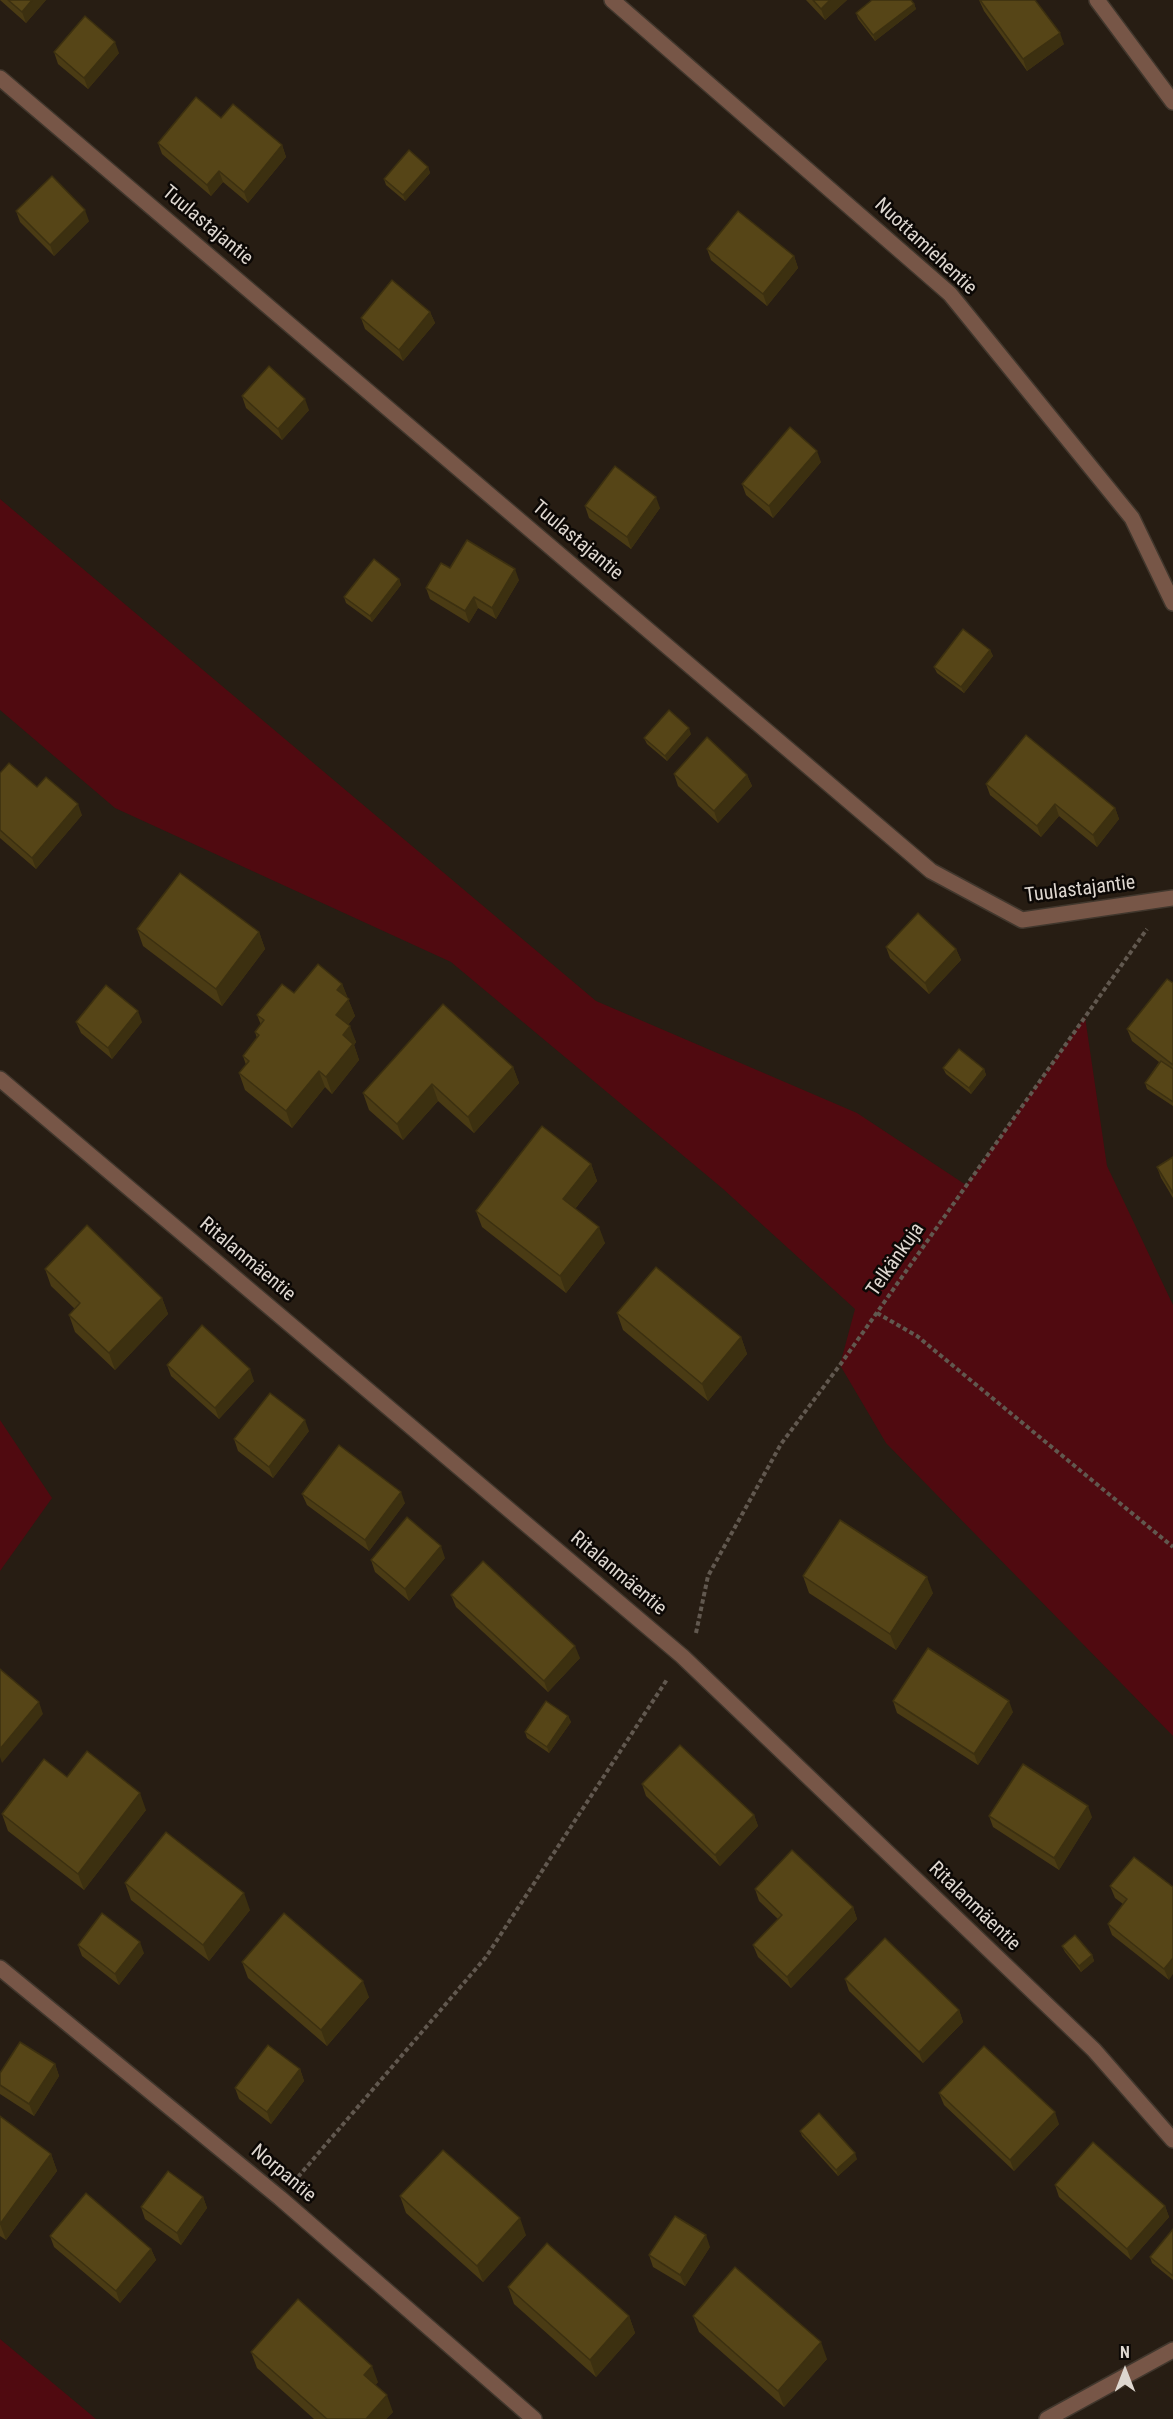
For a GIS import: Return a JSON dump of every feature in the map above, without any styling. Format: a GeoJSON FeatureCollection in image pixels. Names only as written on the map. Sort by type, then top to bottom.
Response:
{"type":"FeatureCollection","features":[{"type":"Feature","properties":{"kind":"street","name":"Nuottamiehentie"},"geometry":{"type":"LineString","coordinates":[[612,0],[950,294],[1132,518],[1173,603]]}},
{"type":"Feature","properties":{"kind":"street"},"geometry":{"type":"LineString","coordinates":[[1097,0],[1173,102]]}},
{"type":"Feature","properties":{"kind":"street","name":"Tuulastajantie"},"geometry":{"type":"LineString","coordinates":[[0,78],[931,871],[1022,920],[1171,899]]}},
{"type":"Feature","properties":{"kind":"street","name":"Ritalanmäentie"},"geometry":{"type":"LineString","coordinates":[[0,1079],[682,1656],[1094,2050],[1173,2140]]}},
{"type":"Feature","properties":{"kind":"street","name":"Norpantie"},"geometry":{"type":"LineString","coordinates":[[0,1968],[280,2198],[534,2419]]}},
{"type":"Feature","properties":{"kind":"street"},"geometry":{"type":"LineString","coordinates":[[1047,2419],[1173,2350]]}},
{"type":"Feature","properties":{"kind":"path","name":"Telkänkuja"},"geometry":{"type":"LineString","coordinates":[[280,2198],[486,1957],[696,1634],[708,1576],[781,1444],[877,1313],[1171,899]]}},
{"type":"Feature","properties":{"kind":"path"},"geometry":{"type":"LineString","coordinates":[[877,1313],[917,1336],[1173,1547]]}},
{"type":"Feature","properties":{"kind":"shaded area"},"geometry":{"type":"Polygon","coordinates":[[[0,499],[596,1001],[857,1113],[966,1185],[1085,1017],[1107,1166],[1173,1305],[1173,1736],[886,1443],[840,1365],[855,1309],[722,1188],[451,962],[115,808],[0,710],[0,499]]]}},
{"type":"Feature","properties":{"kind":"shaded area"},"geometry":{"type":"Polygon","coordinates":[[[0,1420],[52,1498],[0,1571],[0,1420]]]}},
{"type":"Feature","properties":{"kind":"shaded area"},"geometry":{"type":"Polygon","coordinates":[[[0,2339],[96,2419],[0,2419],[0,2339]]]}},
{"type":"Feature","properties":{"kind":"building"},"geometry":{"type":"Polygon","coordinates":[[[8,0],[32,0],[22,12],[8,0]]]}},
{"type":"Feature","properties":{"kind":"building"},"geometry":{"type":"Polygon","coordinates":[[[813,0],[830,0],[821,9],[813,0]]]}},
{"type":"Feature","properties":{"kind":"building"},"geometry":{"type":"Polygon","coordinates":[[[872,0],[911,0],[914,4],[873,35],[856,13],[872,0]]]}},
{"type":"Feature","properties":{"kind":"building"},"geometry":{"type":"Polygon","coordinates":[[[980,0],[1035,0],[1060,33],[1023,59],[980,0]]]}},
{"type":"Feature","properties":{"kind":"building"},"geometry":{"type":"Polygon","coordinates":[[[85,16],[115,42],[84,78],[54,52],[85,16]]]}},
{"type":"Feature","properties":{"kind":"building"},"geometry":{"type":"Polygon","coordinates":[[[196,97],[221,118],[233,104],[282,145],[244,192],[219,171],[207,185],[158,143],[196,97]]]}},
{"type":"Feature","properties":{"kind":"building"},"geometry":{"type":"Polygon","coordinates":[[[409,150],[428,167],[403,195],[384,179],[409,150]]]}},
{"type":"Feature","properties":{"kind":"building"},"geometry":{"type":"Polygon","coordinates":[[[52,176],[85,210],[50,245],[16,211],[52,176]]]}},
{"type":"Feature","properties":{"kind":"building"},"geometry":{"type":"Polygon","coordinates":[[[738,211],[794,256],[763,294],[707,249],[738,211]]]}},
{"type":"Feature","properties":{"kind":"building"},"geometry":{"type":"Polygon","coordinates":[[[392,280],[430,312],[399,350],[361,318],[392,280]]]}},
{"type":"Feature","properties":{"kind":"building"},"geometry":{"type":"Polygon","coordinates":[[[269,366],[305,399],[278,429],[242,396],[269,366]]]}},
{"type":"Feature","properties":{"kind":"building"},"geometry":{"type":"Polygon","coordinates":[[[790,427],[817,451],[769,506],[742,484],[790,427]]]}},
{"type":"Feature","properties":{"kind":"building"},"geometry":{"type":"Polygon","coordinates":[[[615,466],[656,497],[627,537],[585,506],[615,466]]]}},
{"type":"Feature","properties":{"kind":"building"},"geometry":{"type":"Polygon","coordinates":[[[467,540],[515,569],[492,608],[474,597],[465,611],[426,588],[441,563],[450,568],[467,540]]]}},
{"type":"Feature","properties":{"kind":"building"},"geometry":{"type":"Polygon","coordinates":[[[374,559],[399,579],[370,616],[344,597],[374,559]]]}},
{"type":"Feature","properties":{"kind":"building"},"geometry":{"type":"Polygon","coordinates":[[[963,629],[990,650],[961,687],[934,667],[963,629]]]}},
{"type":"Feature","properties":{"kind":"building"},"geometry":{"type":"Polygon","coordinates":[[[669,710],[689,728],[665,756],[644,738],[669,710]]]}},
{"type":"Feature","properties":{"kind":"building"},"geometry":{"type":"Polygon","coordinates":[[[1026,735],[1115,808],[1093,835],[1055,804],[1037,826],[986,784],[1026,735]]]}},
{"type":"Feature","properties":{"kind":"building"},"geometry":{"type":"Polygon","coordinates":[[[707,737],[747,775],[714,811],[674,774],[707,737]]]}},
{"type":"Feature","properties":{"kind":"building"},"geometry":{"type":"Polygon","coordinates":[[[9,763],[37,787],[46,777],[78,804],[32,858],[0,830],[0,773],[9,763]]]}},
{"type":"Feature","properties":{"kind":"building"},"geometry":{"type":"Polygon","coordinates":[[[180,873],[259,932],[216,989],[137,929],[180,873]]]}},
{"type":"Feature","properties":{"kind":"building"},"geometry":{"type":"Polygon","coordinates":[[[918,913],[956,949],[925,983],[886,947],[918,913]]]}},
{"type":"Feature","properties":{"kind":"building"},"geometry":{"type":"Polygon","coordinates":[[[318,964],[342,984],[337,990],[349,999],[336,1015],[350,1026],[343,1035],[353,1044],[326,1077],[319,1071],[286,1111],[239,1073],[249,1061],[243,1056],[259,1035],[255,1032],[264,1020],[257,1015],[282,984],[294,993],[318,964]]]}},
{"type":"Feature","properties":{"kind":"building"},"geometry":{"type":"Polygon","coordinates":[[[1167,979],[1173,983],[1173,1065],[1127,1029],[1167,979]]]}},
{"type":"Feature","properties":{"kind":"building"},"geometry":{"type":"Polygon","coordinates":[[[106,985],[138,1011],[108,1048],[76,1022],[106,985]]]}},
{"type":"Feature","properties":{"kind":"building"},"geometry":{"type":"Polygon","coordinates":[[[443,1004],[513,1067],[468,1117],[432,1084],[397,1124],[363,1093],[443,1004]]]}},
{"type":"Feature","properties":{"kind":"building"},"geometry":{"type":"Polygon","coordinates":[[[959,1049],[984,1069],[969,1088],[943,1068],[959,1049]]]}},
{"type":"Feature","properties":{"kind":"building"},"geometry":{"type":"Polygon","coordinates":[[[1161,1061],[1173,1069],[1173,1102],[1145,1083],[1161,1061]]]}},
{"type":"Feature","properties":{"kind":"building"},"geometry":{"type":"Polygon","coordinates":[[[542,1126],[591,1164],[563,1199],[599,1227],[560,1276],[476,1211],[542,1126]]]}},
{"type":"Feature","properties":{"kind":"building"},"geometry":{"type":"Polygon","coordinates":[[[1173,1157],[1173,1193],[1157,1167],[1173,1157]]]}},
{"type":"Feature","properties":{"kind":"building"},"geometry":{"type":"Polygon","coordinates":[[[87,1225],[162,1298],[109,1353],[69,1315],[80,1303],[45,1269],[87,1225]]]}},
{"type":"Feature","properties":{"kind":"building"},"geometry":{"type":"Polygon","coordinates":[[[656,1267],[741,1337],[702,1384],[617,1313],[656,1267]]]}},
{"type":"Feature","properties":{"kind":"building"},"geometry":{"type":"Polygon","coordinates":[[[202,1325],[250,1369],[215,1408],[167,1365],[202,1325]]]}},
{"type":"Feature","properties":{"kind":"building"},"geometry":{"type":"Polygon","coordinates":[[[270,1393],[305,1420],[269,1467],[234,1439],[270,1393]]]}},
{"type":"Feature","properties":{"kind":"building"},"geometry":{"type":"Polygon","coordinates":[[[339,1445],[401,1492],[365,1540],[302,1494],[339,1445]]]}},
{"type":"Feature","properties":{"kind":"building"},"geometry":{"type":"Polygon","coordinates":[[[407,1517],[441,1546],[405,1589],[371,1560],[407,1517]]]}},
{"type":"Feature","properties":{"kind":"building"},"geometry":{"type":"Polygon","coordinates":[[[840,1520],[927,1577],[890,1634],[803,1576],[840,1520]]]}},
{"type":"Feature","properties":{"kind":"building"},"geometry":{"type":"Polygon","coordinates":[[[483,1561],[575,1646],[544,1681],[451,1595],[483,1561]]]}},
{"type":"Feature","properties":{"kind":"building"},"geometry":{"type":"Polygon","coordinates":[[[928,1648],[1009,1701],[974,1754],[893,1701],[928,1648]]]}},
{"type":"Feature","properties":{"kind":"building"},"geometry":{"type":"Polygon","coordinates":[[[0,1669],[39,1702],[0,1749],[0,1669]]]}},
{"type":"Feature","properties":{"kind":"building"},"geometry":{"type":"Polygon","coordinates":[[[546,1701],[568,1716],[547,1747],[525,1732],[546,1701]]]}},
{"type":"Feature","properties":{"kind":"building"},"geometry":{"type":"Polygon","coordinates":[[[680,1745],[754,1815],[715,1855],[642,1784],[680,1745]]]}},
{"type":"Feature","properties":{"kind":"building"},"geometry":{"type":"Polygon","coordinates":[[[87,1751],[140,1793],[78,1874],[2,1814],[44,1759],[67,1777],[87,1751]]]}},
{"type":"Feature","properties":{"kind":"building"},"geometry":{"type":"Polygon","coordinates":[[[1023,1764],[1088,1806],[1054,1858],[989,1816],[1023,1764]]]}},
{"type":"Feature","properties":{"kind":"building"},"geometry":{"type":"Polygon","coordinates":[[[166,1832],[244,1893],[203,1945],[125,1883],[166,1832]]]}},
{"type":"Feature","properties":{"kind":"building"},"geometry":{"type":"Polygon","coordinates":[[[792,1850],[853,1907],[787,1977],[753,1945],[782,1915],[755,1889],[792,1850]]]}},
{"type":"Feature","properties":{"kind":"building"},"geometry":{"type":"Polygon","coordinates":[[[1134,1857],[1173,1887],[1173,1958],[1164,1969],[1108,1924],[1127,1899],[1110,1886],[1134,1857]]]}},
{"type":"Feature","properties":{"kind":"building"},"geometry":{"type":"Polygon","coordinates":[[[102,1913],[140,1942],[115,1974],[78,1945],[102,1913]]]}},
{"type":"Feature","properties":{"kind":"building"},"geometry":{"type":"Polygon","coordinates":[[[284,1913],[363,1981],[321,2030],[242,1962],[284,1913]]]}},
{"type":"Feature","properties":{"kind":"building"},"geometry":{"type":"Polygon","coordinates":[[[1075,1935],[1092,1955],[1079,1966],[1062,1946],[1075,1935]]]}},
{"type":"Feature","properties":{"kind":"building"},"geometry":{"type":"Polygon","coordinates":[[[885,1938],[959,2010],[919,2052],[845,1979],[885,1938]]]}},
{"type":"Feature","properties":{"kind":"building"},"geometry":{"type":"Polygon","coordinates":[[[20,2042],[55,2064],[29,2104],[0,2085],[0,2073],[20,2042]]]}},
{"type":"Feature","properties":{"kind":"building"},"geometry":{"type":"Polygon","coordinates":[[[268,2045],[300,2069],[267,2112],[235,2088],[268,2045]]]}},
{"type":"Feature","properties":{"kind":"building"},"geometry":{"type":"Polygon","coordinates":[[[984,2046],[1055,2112],[1010,2160],[939,2093],[984,2046]]]}},
{"type":"Feature","properties":{"kind":"building"},"geometry":{"type":"Polygon","coordinates":[[[819,2113],[855,2153],[836,2170],[800,2131],[819,2113]]]}},
{"type":"Feature","properties":{"kind":"building"},"geometry":{"type":"Polygon","coordinates":[[[0,2116],[51,2154],[0,2224],[0,2116]]]}},
{"type":"Feature","properties":{"kind":"building"},"geometry":{"type":"Polygon","coordinates":[[[1093,2142],[1165,2206],[1127,2249],[1055,2185],[1093,2142]]]}},
{"type":"Feature","properties":{"kind":"building"},"geometry":{"type":"Polygon","coordinates":[[[443,2150],[520,2218],[477,2266],[400,2196],[443,2150]]]}},
{"type":"Feature","properties":{"kind":"building"},"geometry":{"type":"Polygon","coordinates":[[[168,2171],[203,2197],[177,2233],[141,2207],[168,2171]]]}},
{"type":"Feature","properties":{"kind":"building"},"geometry":{"type":"Polygon","coordinates":[[[86,2193],[151,2249],[116,2291],[50,2236],[86,2193]]]}},
{"type":"Feature","properties":{"kind":"building"},"geometry":{"type":"Polygon","coordinates":[[[675,2216],[706,2235],[680,2275],[649,2255],[675,2216]]]}},
{"type":"Feature","properties":{"kind":"building"},"geometry":{"type":"Polygon","coordinates":[[[1173,2229],[1173,2276],[1150,2257],[1173,2229]]]}},
{"type":"Feature","properties":{"kind":"building"},"geometry":{"type":"Polygon","coordinates":[[[547,2243],[629,2316],[590,2360],[508,2287],[547,2243]]]}},
{"type":"Feature","properties":{"kind":"building"},"geometry":{"type":"Polygon","coordinates":[[[735,2267],[821,2342],[778,2391],[693,2316],[735,2267]]]}},
{"type":"Feature","properties":{"kind":"building"},"geometry":{"type":"Polygon","coordinates":[[[298,2299],[372,2366],[364,2375],[387,2395],[366,2419],[327,2419],[251,2352],[298,2299]]]}}]}
